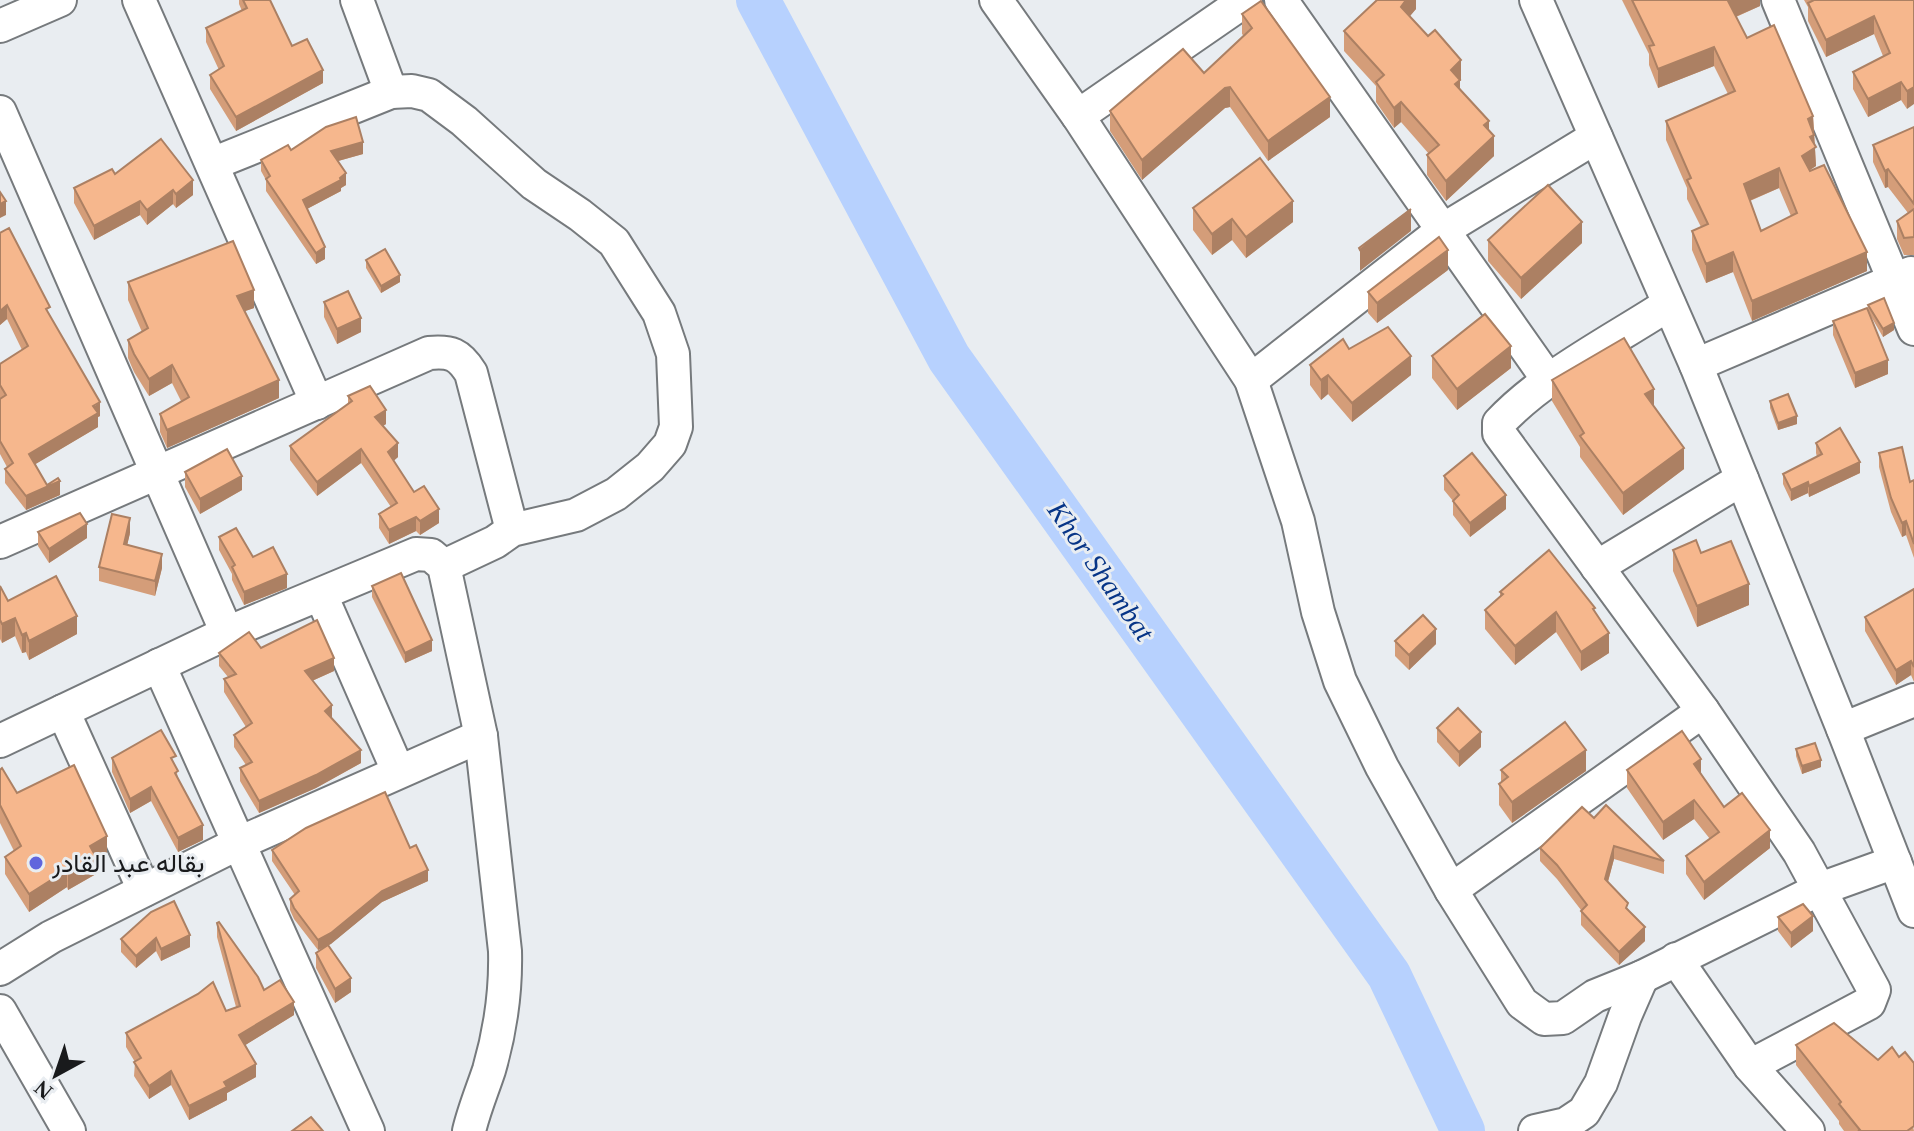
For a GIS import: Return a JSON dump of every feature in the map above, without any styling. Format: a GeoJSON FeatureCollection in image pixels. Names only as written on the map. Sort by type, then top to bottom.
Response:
{"type":"FeatureCollection","features":[{"type":"Feature","properties":{"kind":"street"},"geometry":{"type":"LineString","coordinates":[[0,26],[60,0]]}},
{"type":"Feature","properties":{"kind":"street"},"geometry":{"type":"LineString","coordinates":[[139,0],[317,403]]}},
{"type":"Feature","properties":{"kind":"street"},"geometry":{"type":"LineString","coordinates":[[357,0],[391,92]]}},
{"type":"Feature","properties":{"kind":"street"},"geometry":{"type":"LineString","coordinates":[[996,0],[1078,116],[1251,380],[1298,521],[1318,612],[1340,681],[1382,767],[1451,890],[1522,1003],[1544,1019],[1563,1018],[1595,996],[1642,977],[1820,889],[1895,862]]}},
{"type":"Feature","properties":{"kind":"street"},"geometry":{"type":"LineString","coordinates":[[1078,116],[1246,0]]}},
{"type":"Feature","properties":{"kind":"street"},"geometry":{"type":"LineString","coordinates":[[1281,0],[1549,381]]}},
{"type":"Feature","properties":{"kind":"street"},"geometry":{"type":"LineString","coordinates":[[1536,0],[1696,365],[1914,911]]}},
{"type":"Feature","properties":{"kind":"street"},"geometry":{"type":"LineString","coordinates":[[1778,0],[1904,276],[1914,329]]}},
{"type":"Feature","properties":{"kind":"street"},"geometry":{"type":"LineString","coordinates":[[212,164],[391,92],[412,91],[429,95],[464,121],[534,184],[614,242],[659,313],[673,354],[676,427],[670,444],[650,467],[616,494],[576,515],[512,530],[495,542],[444,566]]}},
{"type":"Feature","properties":{"kind":"street"},"geometry":{"type":"LineString","coordinates":[[0,112],[227,633]]}},
{"type":"Feature","properties":{"kind":"street"},"geometry":{"type":"LineString","coordinates":[[1251,380],[1443,230],[1596,137]]}},
{"type":"Feature","properties":{"kind":"street"},"geometry":{"type":"LineString","coordinates":[[1696,365],[1904,276]]}},
{"type":"Feature","properties":{"kind":"street"},"geometry":{"type":"LineString","coordinates":[[1669,304],[1549,381],[1499,423],[1499,433],[1703,711],[1799,852],[1874,990],[1869,1003],[1750,1066]]}},
{"type":"Feature","properties":{"kind":"street"},"geometry":{"type":"LineString","coordinates":[[0,542],[429,353],[448,351],[461,357],[471,373],[512,530]]}},
{"type":"Feature","properties":{"kind":"street"},"geometry":{"type":"LineString","coordinates":[[1597,567],[1742,479]]}},
{"type":"Feature","properties":{"kind":"street"},"geometry":{"type":"LineString","coordinates":[[0,741],[227,633],[416,554],[431,555],[444,566],[481,736],[505,951],[506,983],[490,1067],[469,1131]]}},
{"type":"Feature","properties":{"kind":"street"},"geometry":{"type":"LineString","coordinates":[[321,595],[398,771]]}},
{"type":"Feature","properties":{"kind":"street"},"geometry":{"type":"LineString","coordinates":[[159,665],[368,1131]]}},
{"type":"Feature","properties":{"kind":"street"},"geometry":{"type":"LineString","coordinates":[[1843,729],[1914,700]]}},
{"type":"Feature","properties":{"kind":"street"},"geometry":{"type":"LineString","coordinates":[[63,711],[144,890]]}},
{"type":"Feature","properties":{"kind":"street"},"geometry":{"type":"LineString","coordinates":[[1451,890],[1703,711]]}},
{"type":"Feature","properties":{"kind":"street"},"geometry":{"type":"LineString","coordinates":[[0,969],[51,937],[237,844],[481,736]]}},
{"type":"Feature","properties":{"kind":"street"},"geometry":{"type":"LineString","coordinates":[[1676,959],[1750,1066],[1808,1131]]}},
{"type":"Feature","properties":{"kind":"street"},"geometry":{"type":"LineString","coordinates":[[1535,1131],[1566,1124],[1584,1112],[1601,1083],[1642,977]]}},
{"type":"Feature","properties":{"kind":"street"},"geometry":{"type":"LineString","coordinates":[[0,1011],[69,1131]]}},
{"type":"Feature","properties":{"kind":"building"},"geometry":{"type":"Polygon","coordinates":[[[243,0],[270,0],[292,46],[307,39],[323,70],[236,117],[210,75],[224,66],[206,28],[247,8],[243,0]]]}},
{"type":"Feature","properties":{"kind":"building"},"geometry":{"type":"Polygon","coordinates":[[[1377,0],[1406,0],[1401,7],[1428,36],[1435,30],[1461,60],[1451,70],[1460,80],[1455,84],[1489,121],[1484,125],[1494,136],[1446,181],[1427,155],[1439,145],[1401,102],[1394,108],[1376,82],[1384,75],[1344,31],[1377,0]]]}},
{"type":"Feature","properties":{"kind":"building"},"geometry":{"type":"Polygon","coordinates":[[[1632,0],[1730,0],[1747,38],[1774,25],[1813,116],[1808,119],[1814,135],[1810,137],[1816,147],[1802,156],[1810,171],[1824,165],[1867,252],[1752,301],[1733,252],[1706,264],[1692,231],[1708,224],[1687,180],[1691,178],[1666,121],[1735,91],[1714,47],[1658,69],[1649,46],[1654,45],[1632,0]],[[1779,168],[1744,184],[1761,231],[1797,213],[1779,168]]]}},
{"type":"Feature","properties":{"kind":"building"},"geometry":{"type":"Polygon","coordinates":[[[1814,0],[1914,0],[1914,87],[1907,91],[1901,82],[1868,99],[1853,72],[1890,53],[1874,16],[1826,40],[1808,3],[1814,0]]]}},
{"type":"Feature","properties":{"kind":"building"},"geometry":{"type":"Polygon","coordinates":[[[1261,1],[1330,97],[1268,141],[1230,87],[1225,88],[1142,160],[1110,111],[1183,49],[1204,73],[1252,28],[1242,14],[1261,1]]]}},
{"type":"Feature","properties":{"kind":"building"},"geometry":{"type":"Polygon","coordinates":[[[356,117],[363,142],[331,151],[346,173],[341,180],[303,200],[325,247],[316,253],[266,179],[270,176],[261,160],[288,145],[291,150],[326,127],[356,117]]]}},
{"type":"Feature","properties":{"kind":"building"},"geometry":{"type":"Polygon","coordinates":[[[1914,127],[1914,204],[1888,169],[1885,171],[1873,145],[1914,127]]]}},
{"type":"Feature","properties":{"kind":"building"},"geometry":{"type":"Polygon","coordinates":[[[161,139],[193,180],[176,194],[173,190],[147,210],[140,201],[94,226],[74,188],[112,169],[115,174],[161,139]]]}},
{"type":"Feature","properties":{"kind":"building"},"geometry":{"type":"Polygon","coordinates":[[[1260,158],[1293,201],[1246,237],[1232,219],[1212,234],[1193,208],[1260,158]]]}},
{"type":"Feature","properties":{"kind":"building"},"geometry":{"type":"Polygon","coordinates":[[[1548,185],[1582,222],[1521,278],[1488,240],[1548,185]]]}},
{"type":"Feature","properties":{"kind":"building"},"geometry":{"type":"Polygon","coordinates":[[[1411,209],[1360,250],[1359,248],[1411,209]]]}},
{"type":"Feature","properties":{"kind":"building"},"geometry":{"type":"Polygon","coordinates":[[[1914,209],[1914,237],[1904,238],[1897,221],[1914,209]]]}},
{"type":"Feature","properties":{"kind":"building"},"geometry":{"type":"Polygon","coordinates":[[[9,228],[50,307],[46,309],[100,402],[93,406],[98,413],[29,454],[47,485],[58,478],[60,481],[26,496],[5,469],[13,463],[0,441],[0,399],[6,395],[0,385],[0,364],[28,346],[7,305],[0,311],[0,233],[9,228]]]}},
{"type":"Feature","properties":{"kind":"building"},"geometry":{"type":"Polygon","coordinates":[[[1439,237],[1448,250],[1377,303],[1368,292],[1439,237]]]}},
{"type":"Feature","properties":{"kind":"building"},"geometry":{"type":"Polygon","coordinates":[[[233,241],[254,290],[237,296],[279,380],[167,430],[160,414],[189,397],[172,365],[149,379],[134,354],[128,340],[148,328],[128,282],[233,241]]]}},
{"type":"Feature","properties":{"kind":"building"},"geometry":{"type":"Polygon","coordinates":[[[385,249],[400,275],[381,286],[366,260],[385,249]]]}},
{"type":"Feature","properties":{"kind":"building"},"geometry":{"type":"Polygon","coordinates":[[[348,291],[361,318],[337,329],[324,302],[348,291]]]}},
{"type":"Feature","properties":{"kind":"building"},"geometry":{"type":"Polygon","coordinates":[[[1884,298],[1894,323],[1883,329],[1868,305],[1884,298]]]}},
{"type":"Feature","properties":{"kind":"building"},"geometry":{"type":"Polygon","coordinates":[[[1867,308],[1888,360],[1855,373],[1833,321],[1867,308]]]}},
{"type":"Feature","properties":{"kind":"building"},"geometry":{"type":"Polygon","coordinates":[[[1485,314],[1511,346],[1457,389],[1432,356],[1485,314]]]}},
{"type":"Feature","properties":{"kind":"building"},"geometry":{"type":"Polygon","coordinates":[[[1388,327],[1411,356],[1352,403],[1328,375],[1321,380],[1310,365],[1343,339],[1349,349],[1388,327]]]}},
{"type":"Feature","properties":{"kind":"building"},"geometry":{"type":"Polygon","coordinates":[[[1624,338],[1654,389],[1645,394],[1684,448],[1623,493],[1580,436],[1584,433],[1552,380],[1624,338]]]}},
{"type":"Feature","properties":{"kind":"building"},"geometry":{"type":"Polygon","coordinates":[[[370,386],[386,410],[375,417],[398,443],[388,452],[414,492],[424,486],[439,509],[420,521],[416,517],[389,530],[379,514],[397,503],[361,449],[317,482],[290,446],[352,401],[348,396],[370,386]]]}},
{"type":"Feature","properties":{"kind":"building"},"geometry":{"type":"Polygon","coordinates":[[[1788,394],[1797,416],[1778,423],[1770,401],[1788,394]]]}},
{"type":"Feature","properties":{"kind":"building"},"geometry":{"type":"Polygon","coordinates":[[[1840,428],[1860,462],[1809,486],[1808,482],[1791,490],[1783,474],[1822,454],[1816,443],[1840,428]]]}},
{"type":"Feature","properties":{"kind":"building"},"geometry":{"type":"Polygon","coordinates":[[[1902,447],[1910,482],[1914,480],[1914,544],[1906,521],[1902,523],[1891,498],[1879,453],[1902,447]]]}},
{"type":"Feature","properties":{"kind":"building"},"geometry":{"type":"Polygon","coordinates":[[[227,449],[242,476],[200,499],[185,472],[227,449]]]}},
{"type":"Feature","properties":{"kind":"building"},"geometry":{"type":"Polygon","coordinates":[[[1472,453],[1506,495],[1470,523],[1453,501],[1459,495],[1444,476],[1472,453]]]}},
{"type":"Feature","properties":{"kind":"building"},"geometry":{"type":"Polygon","coordinates":[[[80,513],[87,524],[49,549],[38,532],[80,513]]]}},
{"type":"Feature","properties":{"kind":"building"},"geometry":{"type":"Polygon","coordinates":[[[112,514],[130,518],[124,544],[162,554],[155,581],[99,567],[112,514]]]}},
{"type":"Feature","properties":{"kind":"building"},"geometry":{"type":"Polygon","coordinates":[[[236,528],[253,557],[273,547],[287,574],[244,592],[232,567],[235,565],[219,537],[236,528]]]}},
{"type":"Feature","properties":{"kind":"building"},"geometry":{"type":"Polygon","coordinates":[[[1696,540],[1701,553],[1731,541],[1749,584],[1697,606],[1673,550],[1696,540]]]}},
{"type":"Feature","properties":{"kind":"building"},"geometry":{"type":"Polygon","coordinates":[[[1549,550],[1595,608],[1609,633],[1581,652],[1556,612],[1515,646],[1485,610],[1503,594],[1500,592],[1549,550]]]}},
{"type":"Feature","properties":{"kind":"building"},"geometry":{"type":"Polygon","coordinates":[[[401,573],[432,640],[405,653],[372,586],[401,573]]]}},
{"type":"Feature","properties":{"kind":"building"},"geometry":{"type":"Polygon","coordinates":[[[56,576],[77,616],[29,641],[26,633],[22,635],[15,618],[2,624],[0,586],[8,601],[56,576]]]}},
{"type":"Feature","properties":{"kind":"building"},"geometry":{"type":"Polygon","coordinates":[[[1914,589],[1914,667],[1911,661],[1896,670],[1865,617],[1914,589]]]}},
{"type":"Feature","properties":{"kind":"building"},"geometry":{"type":"Polygon","coordinates":[[[1423,615],[1436,629],[1409,655],[1395,641],[1423,615]]]}},
{"type":"Feature","properties":{"kind":"building"},"geometry":{"type":"Polygon","coordinates":[[[317,620],[334,658],[305,671],[332,705],[325,711],[361,750],[259,801],[240,768],[252,762],[234,735],[252,723],[224,679],[236,674],[219,653],[249,632],[261,648],[317,620]]]}},
{"type":"Feature","properties":{"kind":"building"},"geometry":{"type":"Polygon","coordinates":[[[1458,708],[1481,732],[1459,752],[1437,728],[1458,708]]]}},
{"type":"Feature","properties":{"kind":"building"},"geometry":{"type":"Polygon","coordinates":[[[1565,722],[1586,750],[1512,802],[1499,784],[1508,777],[1501,770],[1565,722]]]}},
{"type":"Feature","properties":{"kind":"building"},"geometry":{"type":"Polygon","coordinates":[[[161,730],[176,756],[171,758],[178,771],[175,773],[203,825],[178,838],[151,787],[130,799],[112,758],[161,730]]]}},
{"type":"Feature","properties":{"kind":"building"},"geometry":{"type":"Polygon","coordinates":[[[1682,731],[1701,759],[1694,764],[1724,807],[1742,793],[1770,830],[1704,882],[1686,856],[1719,832],[1694,800],[1663,822],[1627,770],[1682,731]]]}},
{"type":"Feature","properties":{"kind":"building"},"geometry":{"type":"Polygon","coordinates":[[[1815,743],[1821,760],[1802,766],[1796,749],[1815,743]]]}},
{"type":"Feature","properties":{"kind":"building"},"geometry":{"type":"Polygon","coordinates":[[[74,765],[107,836],[90,846],[96,857],[67,870],[29,894],[5,857],[21,846],[0,805],[0,770],[2,768],[17,793],[74,765]]]}},
{"type":"Feature","properties":{"kind":"building"},"geometry":{"type":"Polygon","coordinates":[[[385,792],[410,848],[416,845],[428,870],[382,891],[318,940],[294,908],[290,899],[299,891],[272,850],[306,828],[385,792]]]}},
{"type":"Feature","properties":{"kind":"building"},"geometry":{"type":"Polygon","coordinates":[[[1606,805],[1664,861],[1614,846],[1605,879],[1628,903],[1626,908],[1645,927],[1619,952],[1581,911],[1587,905],[1540,848],[1582,807],[1594,818],[1606,805]]]}},
{"type":"Feature","properties":{"kind":"building"},"geometry":{"type":"Polygon","coordinates":[[[174,901],[190,935],[161,949],[156,938],[136,956],[121,939],[151,912],[174,901]]]}},
{"type":"Feature","properties":{"kind":"building"},"geometry":{"type":"Polygon","coordinates":[[[1803,904],[1813,916],[1791,933],[1778,917],[1803,904]]]}},
{"type":"Feature","properties":{"kind":"building"},"geometry":{"type":"Polygon","coordinates":[[[219,922],[264,990],[280,980],[294,1002],[239,1035],[256,1064],[224,1082],[227,1087],[189,1106],[171,1071],[149,1086],[134,1062],[141,1058],[126,1033],[198,994],[213,982],[226,1011],[240,1006],[219,922]]]}},
{"type":"Feature","properties":{"kind":"building"},"geometry":{"type":"Polygon","coordinates":[[[328,945],[351,978],[335,989],[316,953],[328,945]]]}},
{"type":"Feature","properties":{"kind":"building"},"geometry":{"type":"Polygon","coordinates":[[[1834,1023],[1878,1060],[1892,1047],[1899,1057],[1905,1052],[1914,1063],[1914,1126],[1907,1131],[1858,1131],[1839,1104],[1841,1102],[1796,1045],[1834,1023]]]}},
{"type":"Feature","properties":{"kind":"building"},"geometry":{"type":"Polygon","coordinates":[[[311,1117],[323,1131],[292,1131],[311,1117]]]}},
{"type":"Feature","properties":{"kind":"waterway","name":"Khor Shambat"},"geometry":{"type":"LineString","coordinates":[[758,0],[949,358],[1389,975],[1463,1131]]}},
{"type":"Feature","properties":{"kind":"place","name":"بقاله عبد القادر"},"geometry":{"type":"Point","coordinates":[36,863]}}]}
